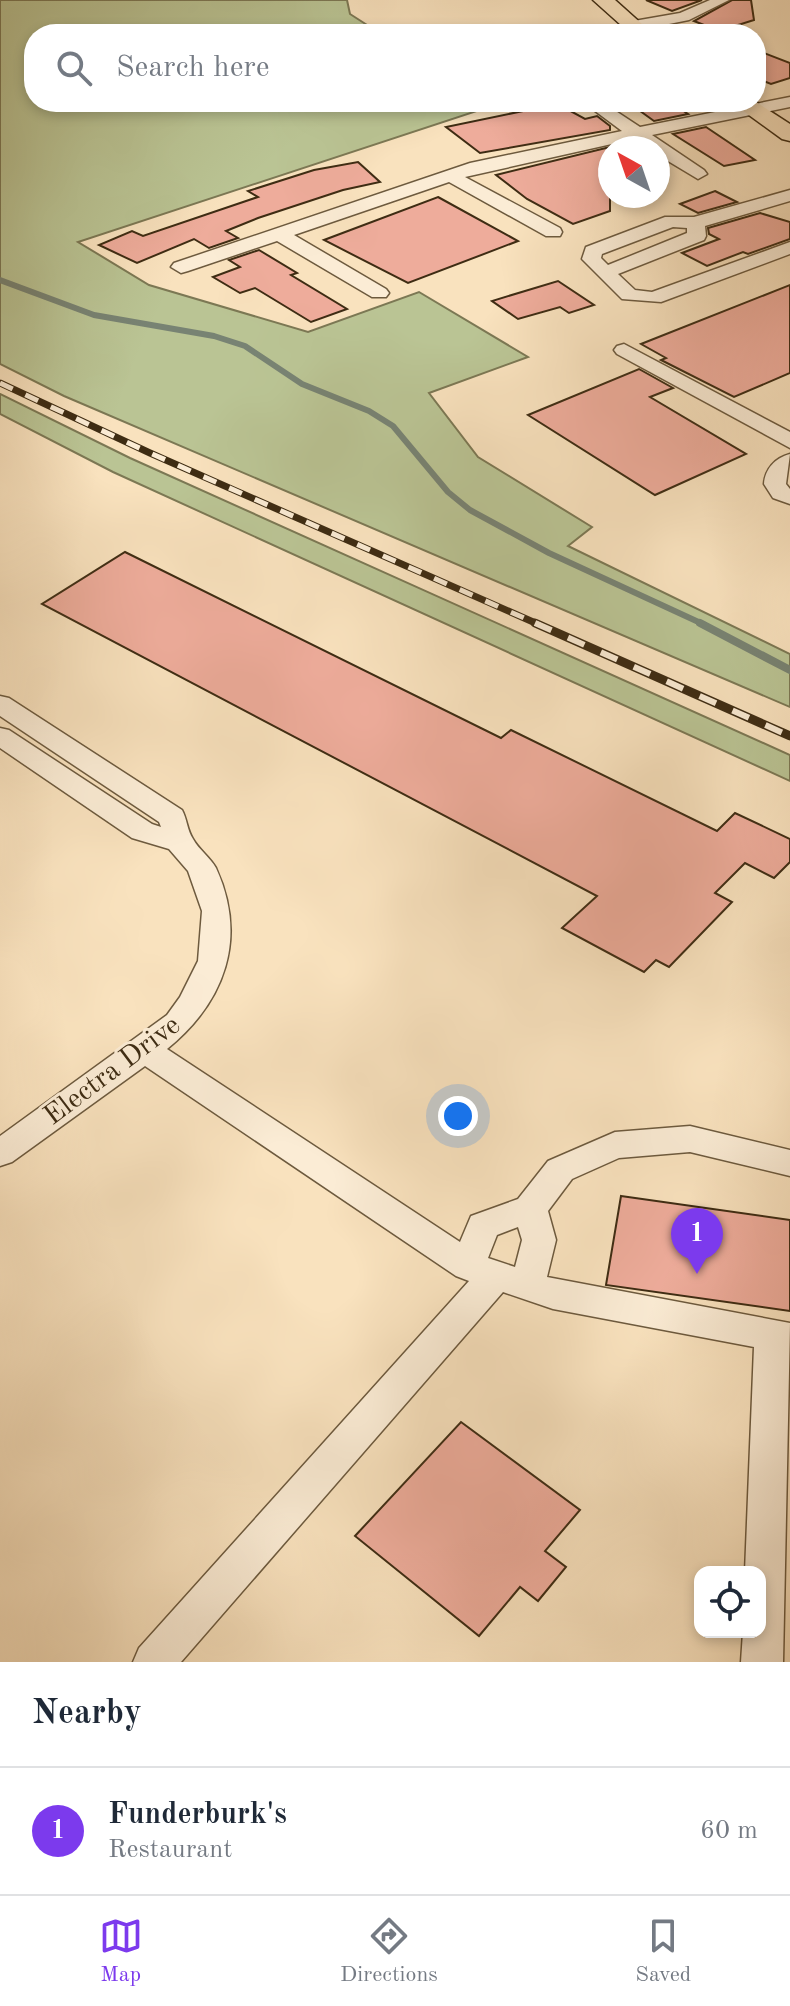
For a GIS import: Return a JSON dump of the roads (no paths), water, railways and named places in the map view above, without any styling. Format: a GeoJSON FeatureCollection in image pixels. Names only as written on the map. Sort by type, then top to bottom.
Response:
{"type":"FeatureCollection","features":[{"type":"Feature","properties":{"kind":"main road"},"geometry":{"type":"LineString","coordinates":[[603,0],[632,24]]}},
{"type":"Feature","properties":{"kind":"main road"},"geometry":{"type":"LineString","coordinates":[[757,112],[790,134]]}},
{"type":"Feature","properties":{"kind":"street"},"geometry":{"type":"LineString","coordinates":[[660,24],[722,0]]}},
{"type":"Feature","properties":{"kind":"street"},"geometry":{"type":"LineString","coordinates":[[766,106],[790,102]]}},
{"type":"Feature","properties":{"kind":"street"},"geometry":{"type":"LineString","coordinates":[[606,112],[698,174]]}},
{"type":"Feature","properties":{"kind":"street"},"geometry":{"type":"LineString","coordinates":[[181,267],[451,176],[547,151],[733,112]]}},
{"type":"Feature","properties":{"kind":"street"},"geometry":{"type":"LineString","coordinates":[[451,176],[553,232]]}},
{"type":"Feature","properties":{"kind":"street"},"geometry":{"type":"LineString","coordinates":[[606,272],[696,230],[790,195]]}},
{"type":"Feature","properties":{"kind":"street"},"geometry":{"type":"LineString","coordinates":[[696,230],[671,221],[593,251],[591,259],[637,298],[654,298],[790,248]]}},
{"type":"Feature","properties":{"kind":"street"},"geometry":{"type":"LineString","coordinates":[[279,234],[379,293]]}},
{"type":"Feature","properties":{"kind":"street"},"geometry":{"type":"LineString","coordinates":[[624,350],[790,441]]}},
{"type":"Feature","properties":{"kind":"street"},"geometry":{"type":"LineString","coordinates":[[790,461],[776,473],[775,484],[781,493],[790,497]]}},
{"type":"Feature","properties":{"kind":"street","name":"Electra Drive"},"geometry":{"type":"LineString","coordinates":[[0,704],[172,817],[179,842],[201,867],[217,911],[213,961],[193,1003],[178,1023],[0,1153]]}},
{"type":"Feature","properties":{"kind":"street"},"geometry":{"type":"LineString","coordinates":[[0,736],[142,831],[179,842]]}},
{"type":"Feature","properties":{"kind":"street"},"geometry":{"type":"LineString","coordinates":[[145,1050],[497,1275],[553,1294],[781,1336],[762,1662]]}},
{"type":"Feature","properties":{"kind":"street"},"geometry":{"type":"LineString","coordinates":[[497,1275],[483,1226],[530,1209],[560,1170],[615,1145],[690,1139],[790,1163]]}},
{"type":"Feature","properties":{"kind":"street"},"geometry":{"type":"LineString","coordinates":[[154,1662],[497,1275],[539,1240],[530,1209]]}},
{"type":"Feature","properties":{"kind":"waterway"},"geometry":{"type":"LineString","coordinates":[[0,280],[94,315],[214,336],[245,346],[302,384],[369,411],[393,426],[448,492],[470,510],[549,553],[705,625]]}},
{"type":"Feature","properties":{"kind":"waterway"},"geometry":{"type":"LineString","coordinates":[[700,623],[790,670]]}},
{"type":"Feature","properties":{"kind":"railway"},"geometry":{"type":"LineString","coordinates":[[0,383],[150,453],[540,625]]}},
{"type":"Feature","properties":{"kind":"railway"},"geometry":{"type":"LineString","coordinates":[[535,623],[790,736]]}},
{"type":"Feature","properties":{"kind":"place","name":"Funderburk's"},"geometry":{"type":"Point","coordinates":[697,1274]}}]}
